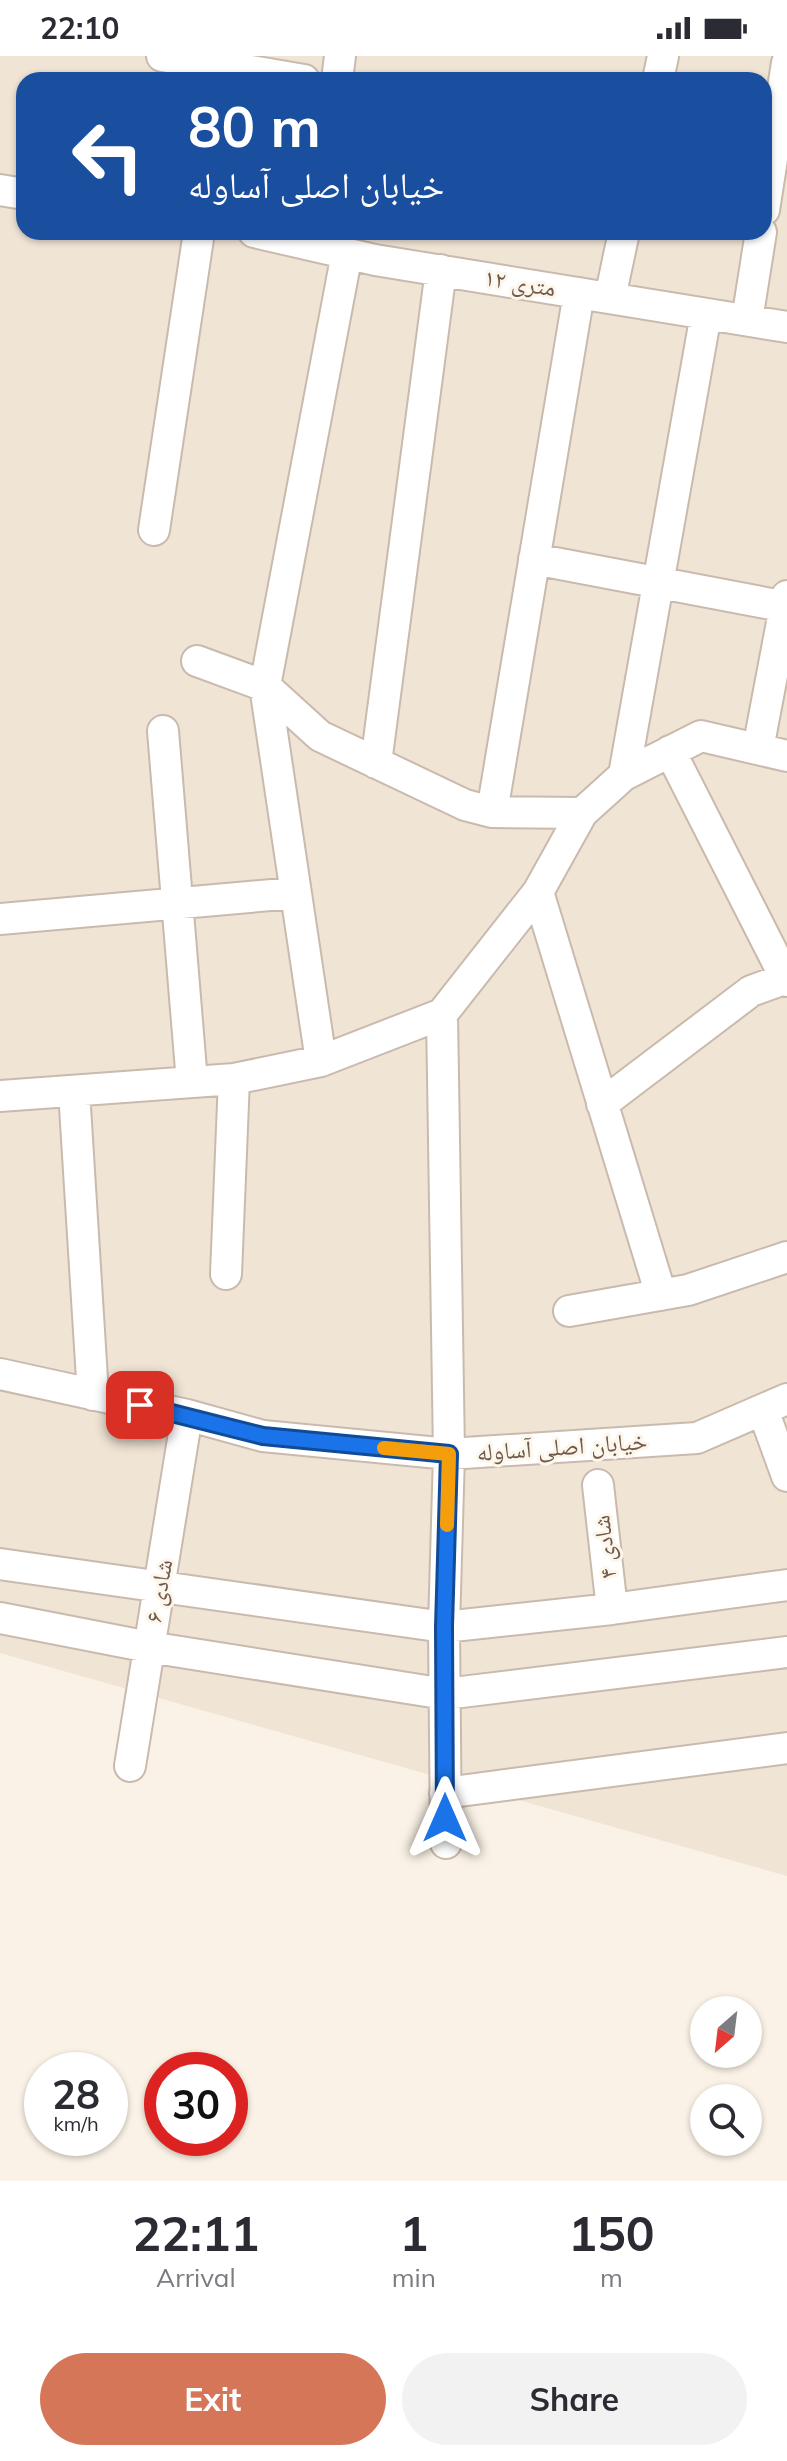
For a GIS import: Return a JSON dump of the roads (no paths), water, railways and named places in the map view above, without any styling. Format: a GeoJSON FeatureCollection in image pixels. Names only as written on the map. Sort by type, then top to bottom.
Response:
{"type":"FeatureCollection","features":[{"type":"Feature","properties":{"kind":"street"},"geometry":{"type":"LineString","coordinates":[[162,56],[206,60],[265,72]]}},
{"type":"Feature","properties":{"kind":"street"},"geometry":{"type":"LineString","coordinates":[[772,159],[787,63]]}},
{"type":"Feature","properties":{"kind":"street"},"geometry":{"type":"LineString","coordinates":[[154,530],[198,240]]}},
{"type":"Feature","properties":{"kind":"street","name":"۱۲ متری"},"geometry":{"type":"LineString","coordinates":[[289,240],[441,270],[787,327]]}},
{"type":"Feature","properties":{"kind":"street"},"geometry":{"type":"LineString","coordinates":[[610,298],[622,240]]}},
{"type":"Feature","properties":{"kind":"street"},"geometry":{"type":"LineString","coordinates":[[747,320],[760,240]]}},
{"type":"Feature","properties":{"kind":"street"},"geometry":{"type":"LineString","coordinates":[[321,1061],[265,686],[347,253]]}},
{"type":"Feature","properties":{"kind":"street"},"geometry":{"type":"LineString","coordinates":[[376,763],[441,270]]}},
{"type":"Feature","properties":{"kind":"street"},"geometry":{"type":"LineString","coordinates":[[492,812],[579,293]]}},
{"type":"Feature","properties":{"kind":"street"},"geometry":{"type":"LineString","coordinates":[[624,775],[706,314]]}},
{"type":"Feature","properties":{"kind":"street"},"geometry":{"type":"LineString","coordinates":[[534,559],[787,607]]}},
{"type":"Feature","properties":{"kind":"street"},"geometry":{"type":"LineString","coordinates":[[0,1096],[234,1079],[321,1061],[442,1014],[538,892],[582,813],[624,775],[701,736],[772,753],[787,596]]}},
{"type":"Feature","properties":{"kind":"street"},"geometry":{"type":"LineString","coordinates":[[197,661],[265,686],[320,736],[465,805],[492,812],[582,813]]}},
{"type":"Feature","properties":{"kind":"street"},"geometry":{"type":"LineString","coordinates":[[163,731],[192,1082]]}},
{"type":"Feature","properties":{"kind":"street"},"geometry":{"type":"LineString","coordinates":[[602,1104],[751,991],[787,979],[670,751]]}},
{"type":"Feature","properties":{"kind":"street"},"geometry":{"type":"LineString","coordinates":[[538,892],[661,1295]]}},
{"type":"Feature","properties":{"kind":"street"},"geometry":{"type":"LineString","coordinates":[[0,919],[294,893]]}},
{"type":"Feature","properties":{"kind":"street"},"geometry":{"type":"LineString","coordinates":[[442,1014],[449,1454],[444,1627],[446,1843]]}},
{"type":"Feature","properties":{"kind":"street"},"geometry":{"type":"LineString","coordinates":[[226,1274],[234,1079]]}},
{"type":"Feature","properties":{"kind":"street"},"geometry":{"type":"LineString","coordinates":[[74,1091],[93,1395]]}},
{"type":"Feature","properties":{"kind":"street"},"geometry":{"type":"LineString","coordinates":[[569,1311],[688,1290],[787,1257]]}},
{"type":"Feature","properties":{"kind":"street","name":"خیابان اصلی آساوله"},"geometry":{"type":"LineString","coordinates":[[0,1374],[187,1415],[263,1436],[449,1454],[697,1438],[775,1405]]}},
{"type":"Feature","properties":{"kind":"street"},"geometry":{"type":"LineString","coordinates":[[775,1405],[787,1476]]}},
{"type":"Feature","properties":{"kind":"street","name":"شادی ۶"},"geometry":{"type":"LineString","coordinates":[[130,1766],[187,1415]]}},
{"type":"Feature","properties":{"kind":"street","name":"شادی ۴"},"geometry":{"type":"LineString","coordinates":[[598,1485],[612,1609]]}},
{"type":"Feature","properties":{"kind":"street"},"geometry":{"type":"LineString","coordinates":[[0,1564],[444,1627],[612,1609],[787,1585]]}},
{"type":"Feature","properties":{"kind":"street"},"geometry":{"type":"LineString","coordinates":[[0,1618],[149,1647],[445,1694],[787,1652]]}},
{"type":"Feature","properties":{"kind":"street"},"geometry":{"type":"LineString","coordinates":[[445,1793],[787,1748]]}}]}
